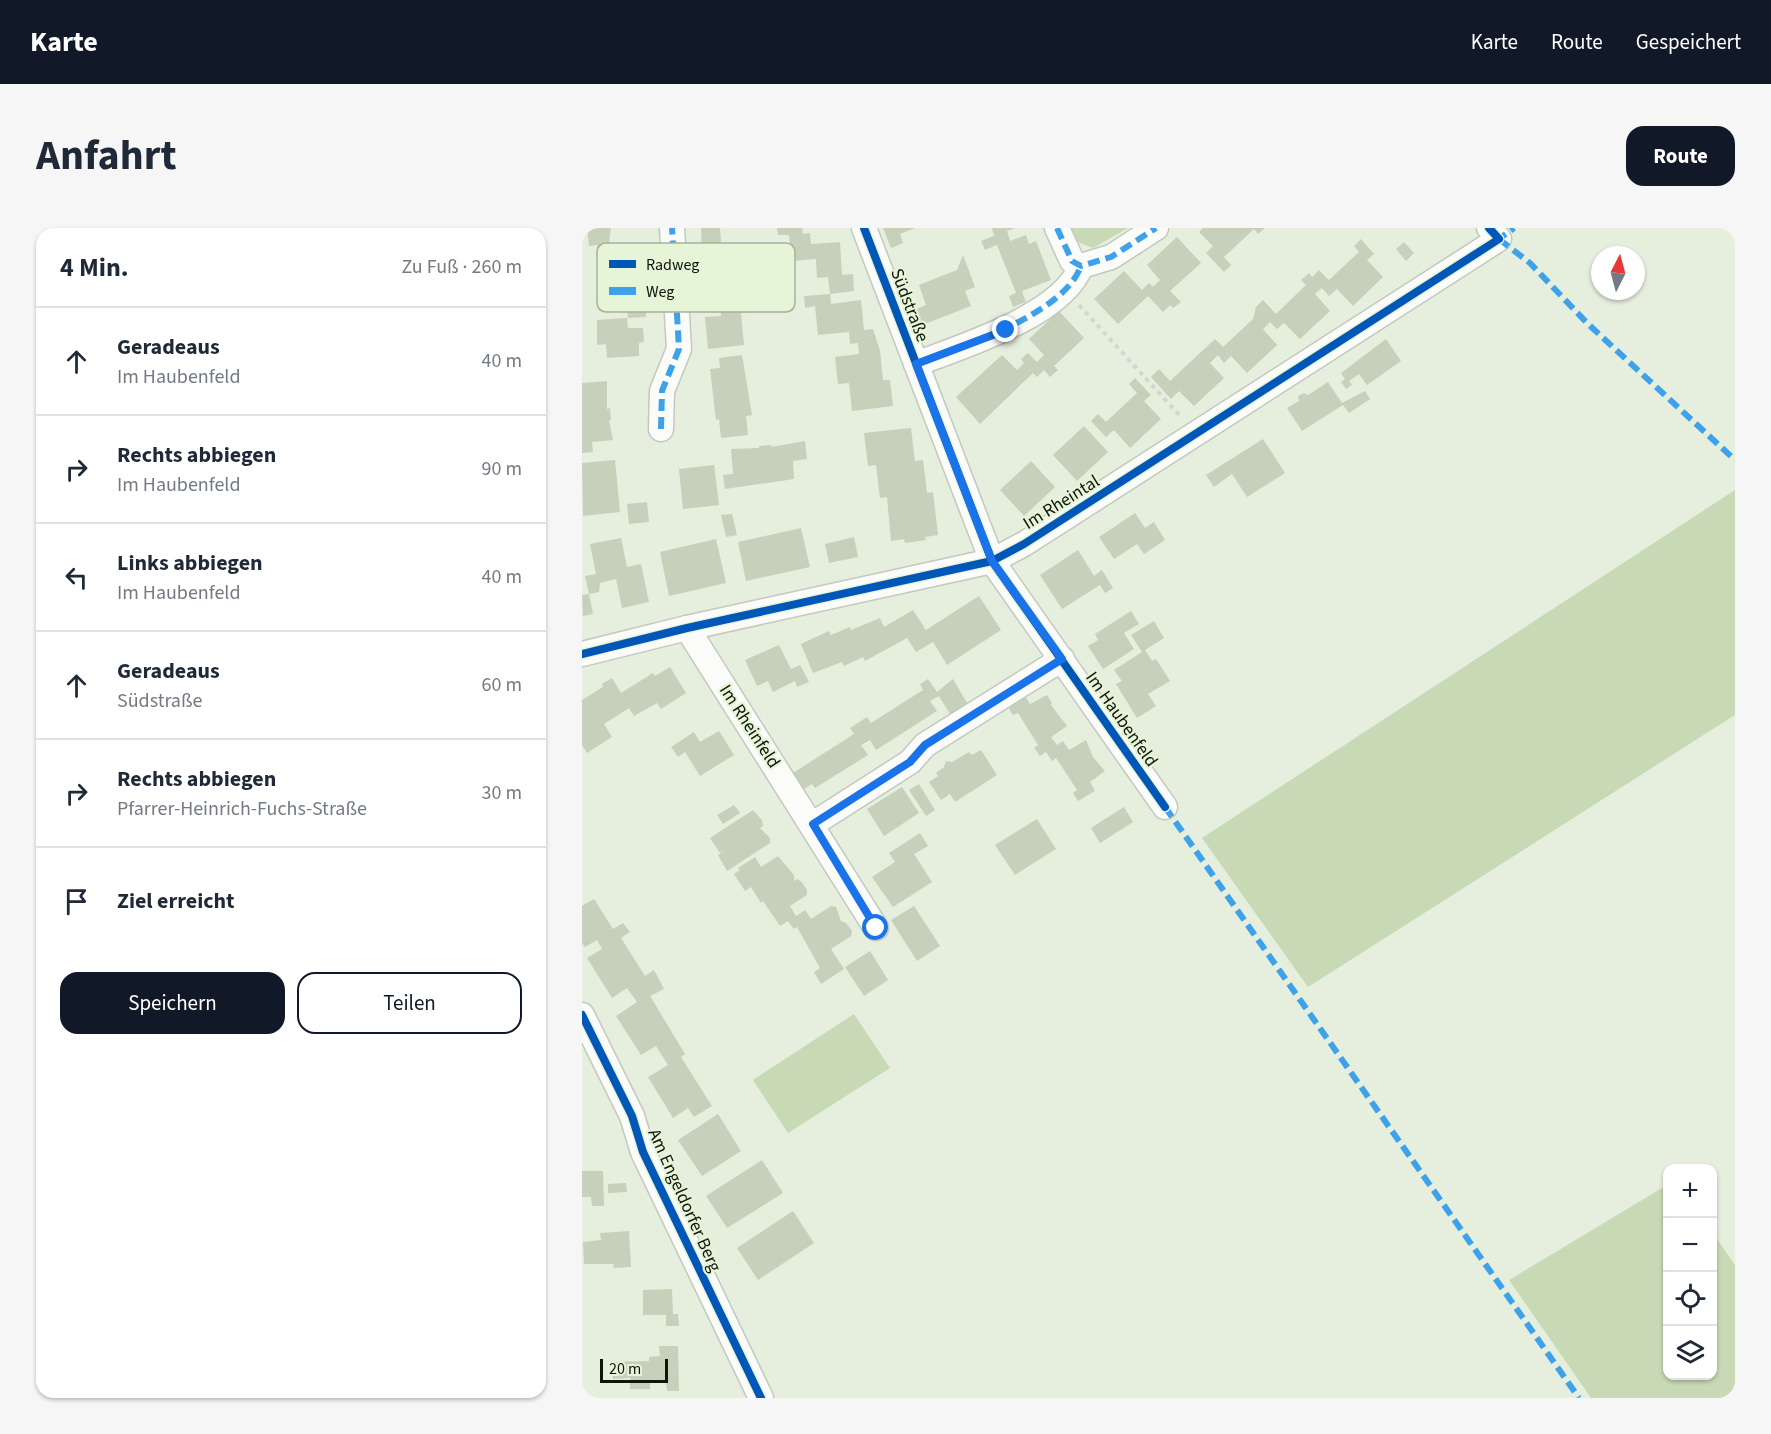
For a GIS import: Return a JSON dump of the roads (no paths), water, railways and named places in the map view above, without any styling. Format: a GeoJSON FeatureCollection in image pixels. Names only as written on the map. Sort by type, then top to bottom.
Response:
{"type":"FeatureCollection","features":[{"type":"Feature","properties":{"kind":"street"},"geometry":{"type":"LineString","coordinates":[[672,228],[673,243]]}},
{"type":"Feature","properties":{"kind":"street","name":"Südstraße"},"geometry":{"type":"LineString","coordinates":[[864,228],[992,561]]}},
{"type":"Feature","properties":{"kind":"street"},"geometry":{"type":"LineString","coordinates":[[1057,228],[1072,261],[1081,266],[1111,257],[1156,228]]}},
{"type":"Feature","properties":{"kind":"street","name":"Im Rheintal"},"geometry":{"type":"LineString","coordinates":[[582,654],[687,628],[992,561],[1024,544],[1197,434],[1494,233]]}},
{"type":"Feature","properties":{"kind":"street"},"geometry":{"type":"LineString","coordinates":[[916,364],[1006,330],[1066,291],[1076,279],[1081,266]]}},
{"type":"Feature","properties":{"kind":"street"},"geometry":{"type":"LineString","coordinates":[[661,429],[662,391],[679,349],[677,312]]}},
{"type":"Feature","properties":{"kind":"street","name":"Im Haubenfeld"},"geometry":{"type":"LineString","coordinates":[[992,561],[1165,807]]}},
{"type":"Feature","properties":{"kind":"street","name":"Im Rheinfeld"},"geometry":{"type":"LineString","coordinates":[[687,628],[813,824]]}},
{"type":"Feature","properties":{"kind":"street"},"geometry":{"type":"LineString","coordinates":[[876,928],[813,824],[910,762],[925,745],[1062,659]]}},
{"type":"Feature","properties":{"kind":"street","name":"Am Engeldorfer Berg"},"geometry":{"type":"LineString","coordinates":[[582,1015],[632,1116],[643,1152],[760,1398]]}}]}
